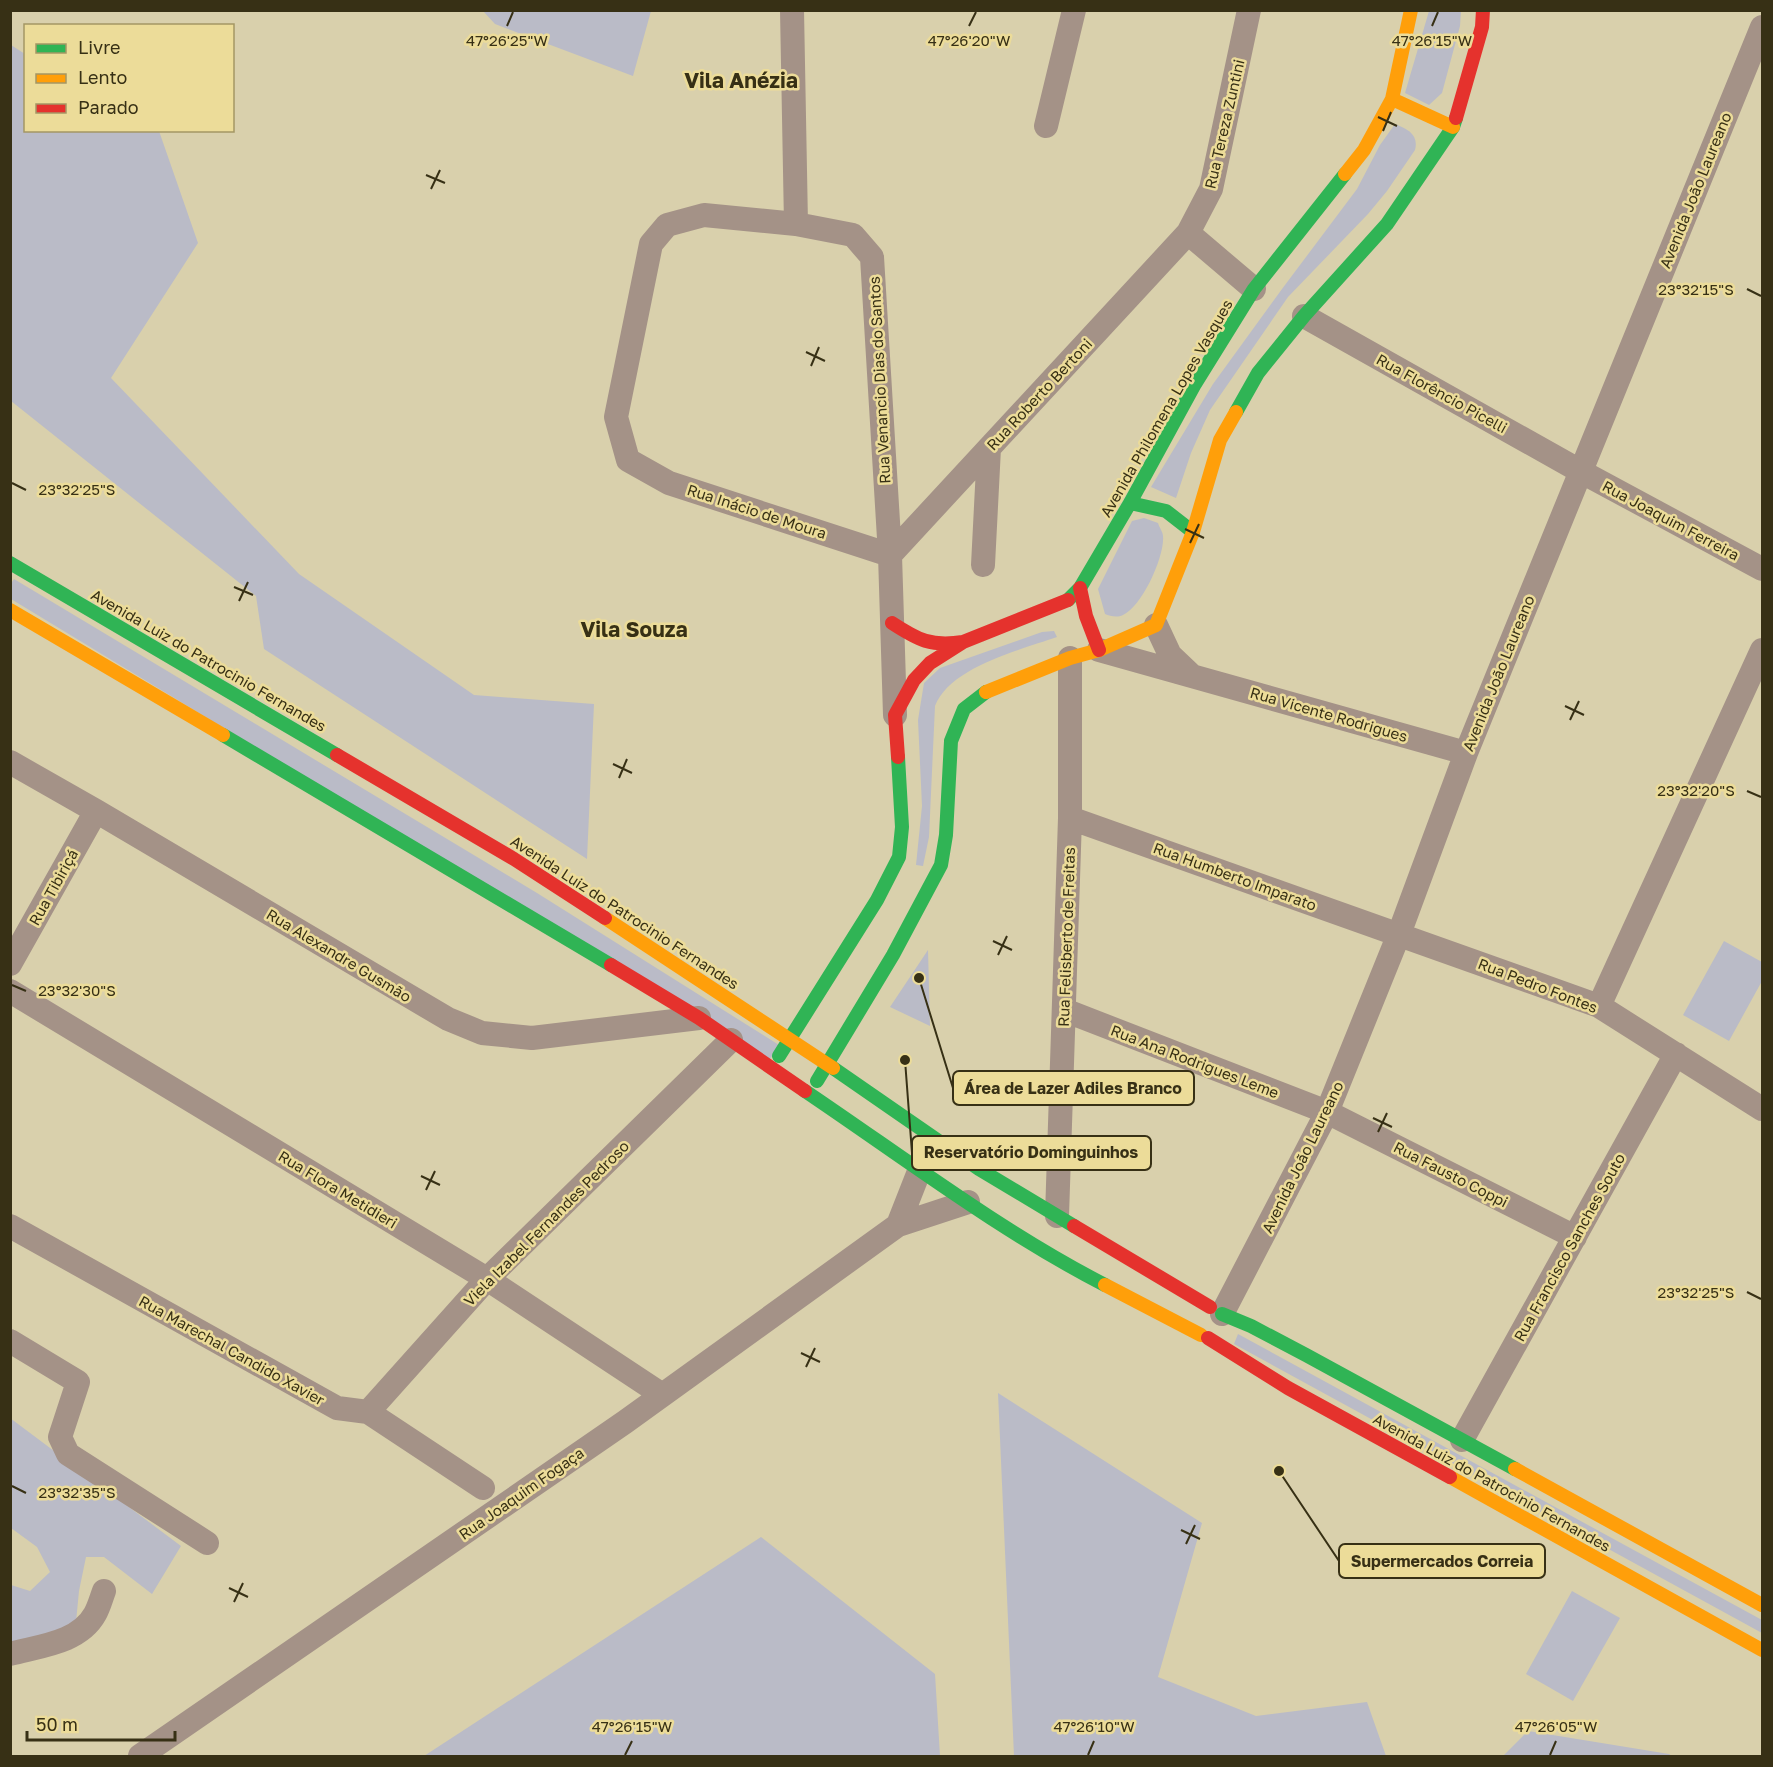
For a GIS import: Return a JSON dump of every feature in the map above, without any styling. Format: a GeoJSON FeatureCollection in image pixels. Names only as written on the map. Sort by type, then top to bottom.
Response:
{"type":"FeatureCollection","features":[{"type":"Feature","properties":{"kind":"main road","name":"Avenida Philomena Lopes Vasques"},"geometry":{"type":"LineString","coordinates":[[892,623],[922,643],[942,646],[963,642],[1067,607],[1130,502],[1195,384],[1254,289],[1364,150],[1392,99],[1411,10]]}},
{"type":"Feature","properties":{"kind":"main road"},"geometry":{"type":"LineString","coordinates":[[809,1093],[888,952],[941,865],[946,835],[951,741],[964,709],[990,689],[1070,653],[1099,650],[1156,625],[1193,532],[1220,440],[1258,373],[1304,316],[1387,225],[1453,127],[1482,27],[1483,10]]}},
{"type":"Feature","properties":{"kind":"main road"},"geometry":{"type":"LineString","coordinates":[[1392,99],[1453,127]]}},
{"type":"Feature","properties":{"kind":"main road"},"geometry":{"type":"LineString","coordinates":[[1130,502],[1166,511],[1193,532]]}},
{"type":"Feature","properties":{"kind":"main road","name":"Avenida Luiz do Patrocinio Fernandes"},"geometry":{"type":"LineString","coordinates":[[10,563],[514,859],[790,1038],[979,1169],[1057,1216],[1215,1326],[1288,1388],[1762,1650]]}},
{"type":"Feature","properties":{"kind":"main road"},"geometry":{"type":"LineString","coordinates":[[1080,588],[1086,616],[1099,650]]}},
{"type":"Feature","properties":{"kind":"main road","name":"Avenida Luiz do Patrocinio Fernandes"},"geometry":{"type":"LineString","coordinates":[[10,610],[489,891],[699,1018],[968,1202],[1078,1271],[1215,1326],[1251,1326],[1762,1605]]}},
{"type":"Feature","properties":{"kind":"main road","name":"Avenida Philomena Lopes Vasques"},"geometry":{"type":"LineString","coordinates":[[895,715],[914,680],[930,663],[963,642]]}},
{"type":"Feature","properties":{"kind":"main road"},"geometry":{"type":"LineString","coordinates":[[772,1067],[861,936],[899,857],[902,827],[895,715]]}},
{"type":"Feature","properties":{"kind":"street"},"geometry":{"type":"LineString","coordinates":[[792,10],[796,224]]}},
{"type":"Feature","properties":{"kind":"street"},"geometry":{"type":"LineString","coordinates":[[1046,126],[1074,10]]}},
{"type":"Feature","properties":{"kind":"street","name":"Rua Tereza Zuntini"},"geometry":{"type":"LineString","coordinates":[[1188,233],[1211,189],[1249,10]]}},
{"type":"Feature","properties":{"kind":"street","name":"Avenida João Laureano"},"geometry":{"type":"LineString","coordinates":[[1215,1326],[1327,1112],[1399,934],[1466,753],[1762,27]]}},
{"type":"Feature","properties":{"kind":"street","name":"Rua Venancio Dias do Santos"},"geometry":{"type":"LineString","coordinates":[[628,460],[616,417],[651,244],[668,225],[704,215],[796,224],[853,235],[872,257],[890,555],[895,715]]}},
{"type":"Feature","properties":{"kind":"street"},"geometry":{"type":"LineString","coordinates":[[1188,233],[1254,289]]}},
{"type":"Feature","properties":{"kind":"street","name":"Rua Roberto Bertoni"},"geometry":{"type":"LineString","coordinates":[[890,555],[1188,233]]}},
{"type":"Feature","properties":{"kind":"street","name":"Rua Florêncio Picelli"},"geometry":{"type":"LineString","coordinates":[[1304,316],[1580,471]]}},
{"type":"Feature","properties":{"kind":"street"},"geometry":{"type":"LineString","coordinates":[[983,565],[989,448]]}},
{"type":"Feature","properties":{"kind":"street","name":"Rua Inácio de Moura"},"geometry":{"type":"LineString","coordinates":[[628,460],[669,483],[890,555]]}},
{"type":"Feature","properties":{"kind":"street","name":"Rua Joaquim Ferreira"},"geometry":{"type":"LineString","coordinates":[[1580,471],[1762,569]]}},
{"type":"Feature","properties":{"kind":"street","name":"Rua Vicente Rodrigues"},"geometry":{"type":"LineString","coordinates":[[1156,625],[1170,655],[1192,675]]}},
{"type":"Feature","properties":{"kind":"street","name":"Rua Vicente Rodrigues"},"geometry":{"type":"LineString","coordinates":[[1099,650],[1466,753]]}},
{"type":"Feature","properties":{"kind":"street"},"geometry":{"type":"LineString","coordinates":[[1599,1006],[1762,650]]}},
{"type":"Feature","properties":{"kind":"street","name":"Rua Felisberto de Freitas"},"geometry":{"type":"LineString","coordinates":[[1057,1216],[1070,818],[1070,653]]}},
{"type":"Feature","properties":{"kind":"street","name":"Rua Alexandre Gusmão"},"geometry":{"type":"LineString","coordinates":[[10,762],[448,1019],[482,1033],[532,1038],[699,1018]]}},
{"type":"Feature","properties":{"kind":"street","name":"Rua Tibiriçá"},"geometry":{"type":"LineString","coordinates":[[10,964],[96,811]]}},
{"type":"Feature","properties":{"kind":"street","name":"Rua Humberto Imparato"},"geometry":{"type":"LineString","coordinates":[[1070,818],[1399,934]]}},
{"type":"Feature","properties":{"kind":"street","name":"Rua Pedro Fontes"},"geometry":{"type":"LineString","coordinates":[[1399,934],[1599,1006],[1762,1108]]}},
{"type":"Feature","properties":{"kind":"street","name":"Rua Flora Metidieri"},"geometry":{"type":"LineString","coordinates":[[10,991],[487,1279],[661,1394]]}},
{"type":"Feature","properties":{"kind":"street","name":"Rua Ana Rodrigues Leme"},"geometry":{"type":"LineString","coordinates":[[1064,1010],[1327,1112]]}},
{"type":"Feature","properties":{"kind":"street","name":"Viela Izabel Fernandes Pedroso"},"geometry":{"type":"LineString","coordinates":[[368,1412],[487,1279],[731,1040]]}},
{"type":"Feature","properties":{"kind":"street","name":"Rua Francisco Sanches Souto"},"geometry":{"type":"LineString","coordinates":[[1462,1440],[1676,1054]]}},
{"type":"Feature","properties":{"kind":"street","name":"Rua Fausto Coppi"},"geometry":{"type":"LineString","coordinates":[[1327,1112],[1575,1237]]}},
{"type":"Feature","properties":{"kind":"street"},"geometry":{"type":"LineString","coordinates":[[898,1225],[920,1169]]}},
{"type":"Feature","properties":{"kind":"street","name":"Rua Joaquim Fogaça"},"geometry":{"type":"LineString","coordinates":[[140,1756],[625,1422],[898,1225],[968,1202]]}},
{"type":"Feature","properties":{"kind":"street","name":"Rua Marechal Candido Xavier"},"geometry":{"type":"LineString","coordinates":[[10,1226],[337,1408],[368,1412],[483,1488]]}},
{"type":"Feature","properties":{"kind":"street"},"geometry":{"type":"LineString","coordinates":[[10,1341],[78,1382],[60,1437],[68,1454],[207,1543]]}},
{"type":"Feature","properties":{"kind":"street"},"geometry":{"type":"LineString","coordinates":[[10,1654],[66,1640],[83,1628],[95,1615],[104,1592]]}},
{"type":"Feature","properties":{"kind":"shaded area"},"geometry":{"type":"Polygon","coordinates":[[[483,11],[651,11],[633,76],[495,24],[483,11]]]}},
{"type":"Feature","properties":{"kind":"shaded area"},"geometry":{"type":"Polygon","coordinates":[[[1429,11],[1461,11],[1460,26],[1442,93],[1429,105],[1405,93],[1429,11]]]}},
{"type":"Feature","properties":{"kind":"shaded area"},"geometry":{"type":"Polygon","coordinates":[[[11,45],[24,53],[24,132],[159,132],[198,243],[111,378],[299,574],[474,695],[594,704],[587,859],[264,649],[256,596],[11,401],[11,45]]]}},
{"type":"Feature","properties":{"kind":"shaded area"},"geometry":{"type":"Polygon","coordinates":[[[1395,124],[1414,136],[1415,150],[1368,214],[1288,297],[1210,410],[1191,453],[1176,498],[1151,487],[1213,384],[1357,189],[1380,145],[1395,124]]]}},
{"type":"Feature","properties":{"kind":"shaded area"},"geometry":{"type":"Polygon","coordinates":[[[1144,518],[1158,523],[1163,534],[1163,545],[1156,568],[1145,592],[1130,610],[1118,616],[1105,614],[1098,589],[1132,521],[1144,518]]]}},
{"type":"Feature","properties":{"kind":"shaded area"},"geometry":{"type":"Polygon","coordinates":[[[14,579],[537,893],[779,1045],[770,1059],[11,599],[10,585],[14,579]]]}},
{"type":"Feature","properties":{"kind":"shaded area"},"geometry":{"type":"Polygon","coordinates":[[[1054,631],[1057,637],[1006,654],[970,670],[943,692],[935,706],[929,837],[923,866],[916,865],[922,806],[918,720],[924,683],[940,668],[1042,632],[1054,631]]]}},
{"type":"Feature","properties":{"kind":"shaded area"},"geometry":{"type":"Polygon","coordinates":[[[1724,941],[1762,962],[1762,981],[1729,1041],[1683,1015],[1724,941]]]}},
{"type":"Feature","properties":{"kind":"shaded area"},"geometry":{"type":"Polygon","coordinates":[[[928,950],[930,1026],[890,1007],[928,950]]]}},
{"type":"Feature","properties":{"kind":"shaded area"},"geometry":{"type":"Polygon","coordinates":[[[1238,1334],[1762,1620],[1762,1633],[1234,1344],[1238,1334]]]}},
{"type":"Feature","properties":{"kind":"shaded area"},"geometry":{"type":"Polygon","coordinates":[[[998,1393],[1202,1523],[1158,1677],[1256,1716],[1367,1702],[1386,1756],[1014,1756],[998,1393]]]}},
{"type":"Feature","properties":{"kind":"shaded area"},"geometry":{"type":"Polygon","coordinates":[[[10,1418],[181,1546],[152,1594],[104,1557],[86,1557],[76,1622],[47,1634],[11,1642],[11,1585],[30,1591],[50,1572],[37,1547],[11,1528],[10,1418]]]}},
{"type":"Feature","properties":{"kind":"shaded area"},"geometry":{"type":"Polygon","coordinates":[[[761,1537],[935,1674],[940,1756],[424,1756],[761,1537]]]}},
{"type":"Feature","properties":{"kind":"shaded area"},"geometry":{"type":"Polygon","coordinates":[[[1572,1591],[1620,1618],[1573,1701],[1526,1674],[1572,1591]]]}},
{"type":"Feature","properties":{"kind":"shaded area"},"geometry":{"type":"Polygon","coordinates":[[[1528,1731],[1669,1754],[1672,1756],[1503,1756],[1528,1731]]]}},
{"type":"Feature","properties":{"kind":"traffic: fast"},"geometry":{"type":"LineString","coordinates":[[1236,412],[1258,373],[1304,316],[1387,224],[1453,127],[1456,118]]}},
{"type":"Feature","properties":{"kind":"traffic: fast"},"geometry":{"type":"LineString","coordinates":[[1068,600],[1080,588],[1130,503],[1195,384],[1254,289],[1345,174]]}},
{"type":"Feature","properties":{"kind":"traffic: fast"},"geometry":{"type":"LineString","coordinates":[[1130,503],[1166,511],[1193,532]]}},
{"type":"Feature","properties":{"kind":"traffic: fast"},"geometry":{"type":"LineString","coordinates":[[10,563],[337,755]]}},
{"type":"Feature","properties":{"kind":"traffic: fast"},"geometry":{"type":"LineString","coordinates":[[817,1081],[893,955],[941,865],[946,835],[951,741],[964,709],[986,692]]}},
{"type":"Feature","properties":{"kind":"traffic: fast"},"geometry":{"type":"LineString","coordinates":[[223,735],[611,965]]}},
{"type":"Feature","properties":{"kind":"traffic: fast"},"geometry":{"type":"LineString","coordinates":[[779,1056],[877,900],[899,857],[902,827],[898,757]]}},
{"type":"Feature","properties":{"kind":"traffic: fast"},"geometry":{"type":"LineString","coordinates":[[833,1068],[979,1169],[1074,1226]]}},
{"type":"Feature","properties":{"kind":"traffic: fast"},"geometry":{"type":"LineString","coordinates":[[805,1091],[952,1193],[1066,1264],[1105,1285]]}},
{"type":"Feature","properties":{"kind":"traffic: fast"},"geometry":{"type":"LineString","coordinates":[[1222,1314],[1251,1326],[1306,1355],[1515,1469]]}},
{"type":"Feature","properties":{"kind":"traffic: slow"},"geometry":{"type":"LineString","coordinates":[[1345,174],[1364,150],[1392,99],[1411,10]]}},
{"type":"Feature","properties":{"kind":"traffic: slow"},"geometry":{"type":"LineString","coordinates":[[1392,99],[1453,127]]}},
{"type":"Feature","properties":{"kind":"traffic: slow"},"geometry":{"type":"LineString","coordinates":[[986,692],[1070,658],[1099,650],[1156,625],[1193,532],[1220,440],[1236,412]]}},
{"type":"Feature","properties":{"kind":"traffic: slow"},"geometry":{"type":"LineString","coordinates":[[10,610],[223,735]]}},
{"type":"Feature","properties":{"kind":"traffic: slow"},"geometry":{"type":"LineString","coordinates":[[605,918],[833,1068]]}},
{"type":"Feature","properties":{"kind":"traffic: slow"},"geometry":{"type":"LineString","coordinates":[[1105,1285],[1201,1335]]}},
{"type":"Feature","properties":{"kind":"traffic: slow"},"geometry":{"type":"LineString","coordinates":[[1515,1469],[1762,1605]]}},
{"type":"Feature","properties":{"kind":"traffic: slow"},"geometry":{"type":"LineString","coordinates":[[1450,1477],[1762,1650]]}},
{"type":"Feature","properties":{"kind":"traffic: jam"},"geometry":{"type":"LineString","coordinates":[[1456,118],[1482,27],[1483,10]]}},
{"type":"Feature","properties":{"kind":"traffic: jam"},"geometry":{"type":"LineString","coordinates":[[1080,588],[1086,616],[1099,650]]}},
{"type":"Feature","properties":{"kind":"traffic: jam"},"geometry":{"type":"LineString","coordinates":[[898,757],[895,715],[914,680],[930,663],[963,642],[1068,600]]}},
{"type":"Feature","properties":{"kind":"traffic: jam"},"geometry":{"type":"LineString","coordinates":[[892,623],[925,641],[942,644],[963,642]]}},
{"type":"Feature","properties":{"kind":"traffic: jam"},"geometry":{"type":"LineString","coordinates":[[337,755],[514,859],[605,918]]}},
{"type":"Feature","properties":{"kind":"traffic: jam"},"geometry":{"type":"LineString","coordinates":[[611,965],[699,1018],[805,1091]]}},
{"type":"Feature","properties":{"kind":"traffic: jam"},"geometry":{"type":"LineString","coordinates":[[1074,1226],[1210,1307]]}},
{"type":"Feature","properties":{"kind":"traffic: jam"},"geometry":{"type":"LineString","coordinates":[[1208,1338],[1288,1388],[1450,1477]]}},
{"type":"Feature","properties":{"kind":"place","name":"Área de Lazer Adiles Branco"},"geometry":{"type":"Point","coordinates":[919,978]}},
{"type":"Feature","properties":{"kind":"place","name":"Reservatório Dominguinhos"},"geometry":{"type":"Point","coordinates":[905,1060]}},
{"type":"Feature","properties":{"kind":"place","name":"Supermercados Correia"},"geometry":{"type":"Point","coordinates":[1279,1471]}},
{"type":"Feature","properties":{"kind":"district","name":"Vila Anézia"},"geometry":{"type":"Point","coordinates":[741,80]}},
{"type":"Feature","properties":{"kind":"district","name":"Vila Souza"},"geometry":{"type":"Point","coordinates":[634,629]}}]}
